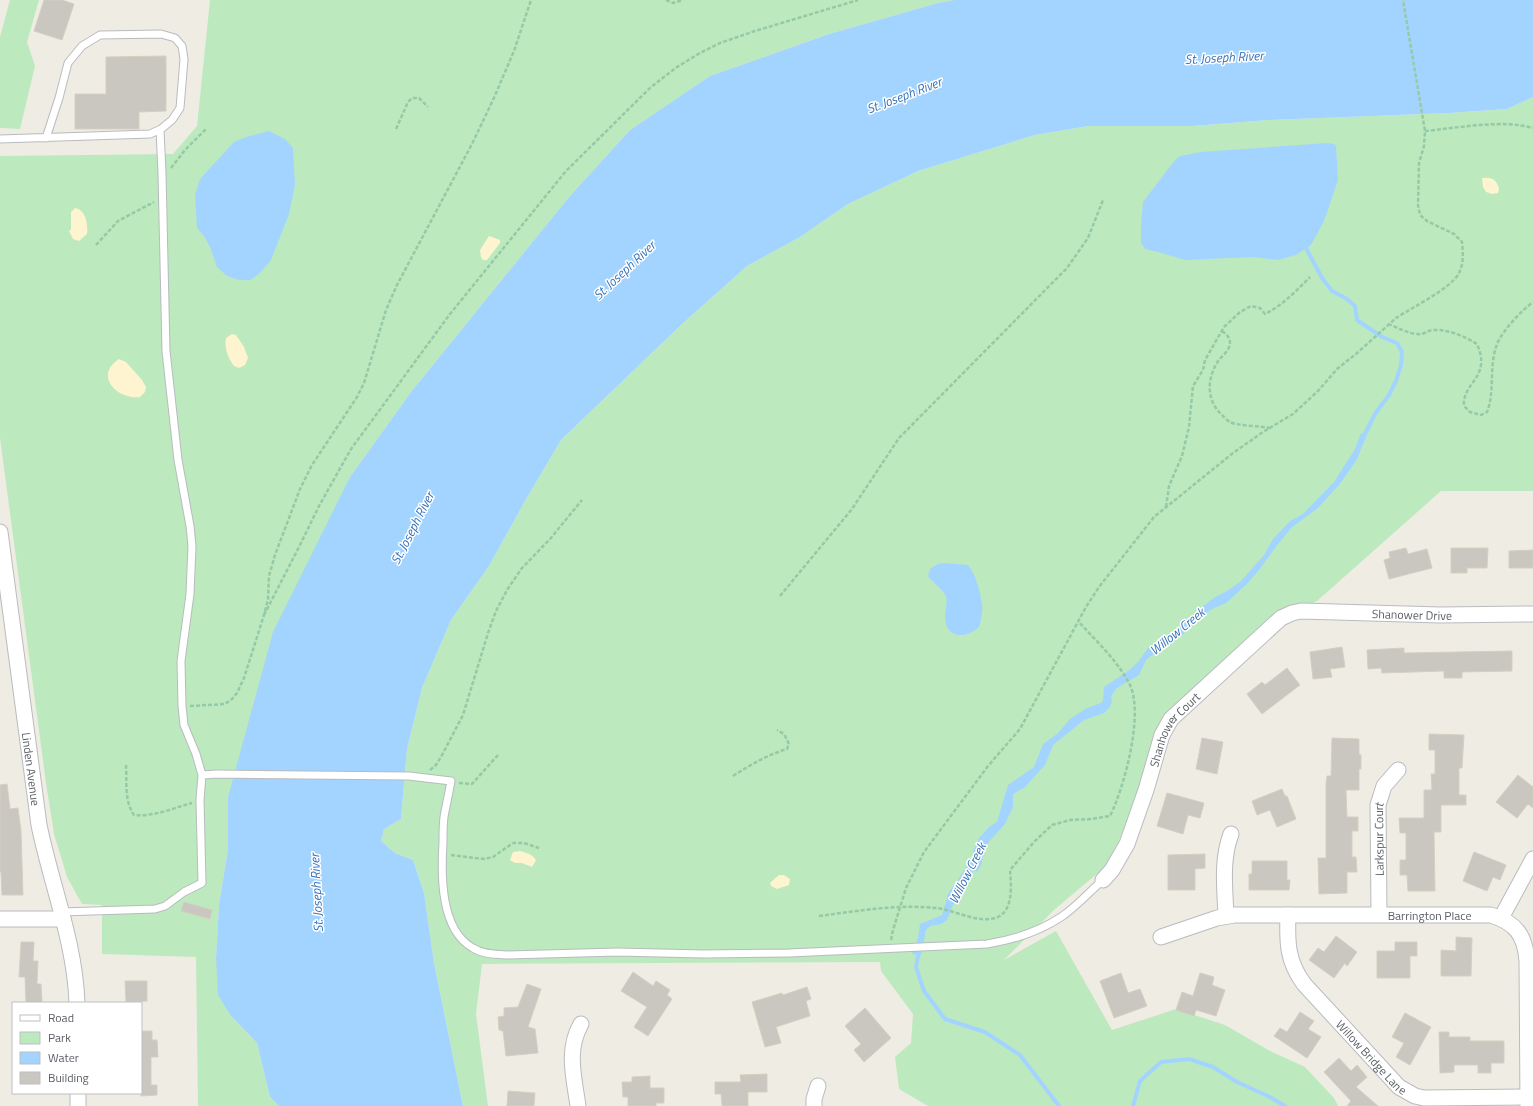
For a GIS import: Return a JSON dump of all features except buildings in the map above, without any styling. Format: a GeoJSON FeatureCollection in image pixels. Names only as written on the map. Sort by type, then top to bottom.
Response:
{"type":"FeatureCollection","features":[{"type":"Feature","properties":{"kind":"street","name":"Linden Avenue"},"geometry":{"type":"LineString","coordinates":[[0,532],[40,825],[45,851],[72,954],[77,1002]]}},
{"type":"Feature","properties":{"kind":"street","name":"Shanower Drive"},"geometry":{"type":"LineString","coordinates":[[1292,613],[1533,614]]}},
{"type":"Feature","properties":{"kind":"street","name":"Shanhower Court"},"geometry":{"type":"LineString","coordinates":[[1103,880],[1112,870],[1127,844],[1146,790],[1162,735],[1171,720],[1281,618],[1292,613]]}},
{"type":"Feature","properties":{"kind":"street","name":"Larkspur Court"},"geometry":{"type":"LineString","coordinates":[[1379,914],[1378,805],[1384,786],[1398,770]]}},
{"type":"Feature","properties":{"kind":"street"},"geometry":{"type":"LineString","coordinates":[[1226,916],[1224,862],[1227,845],[1231,834]]}},
{"type":"Feature","properties":{"kind":"street"},"geometry":{"type":"LineString","coordinates":[[1501,918],[1533,859]]}},
{"type":"Feature","properties":{"kind":"street","name":"Barrington Place"},"geometry":{"type":"LineString","coordinates":[[1161,937],[1226,916],[1379,914],[1491,915],[1501,918],[1518,930],[1524,942],[1530,961],[1528,1101]]}},
{"type":"Feature","properties":{"kind":"street"},"geometry":{"type":"LineString","coordinates":[[0,919],[62,915]]}},
{"type":"Feature","properties":{"kind":"street","name":"Willow Bridge Lane"},"geometry":{"type":"LineString","coordinates":[[1288,915],[1288,947],[1290,958],[1297,975],[1399,1087],[1415,1096],[1424,1098],[1528,1101]]}},
{"type":"Feature","properties":{"kind":"street"},"geometry":{"type":"LineString","coordinates":[[578,1106],[572,1055],[573,1041],[581,1024]]}},
{"type":"Feature","properties":{"kind":"street"},"geometry":{"type":"LineString","coordinates":[[814,1106],[814,1099],[818,1086]]}},
{"type":"Feature","properties":{"kind":"street"},"geometry":{"type":"LineString","coordinates":[[78,1094],[78,1106]]}},
{"type":"Feature","properties":{"kind":"lane"},"geometry":{"type":"LineString","coordinates":[[0,139],[46,138],[150,134],[160,130],[172,120],[180,108],[184,59],[182,46],[175,38],[161,34],[100,35],[82,46],[68,63],[60,98],[46,138]]}},
{"type":"Feature","properties":{"kind":"lane"},"geometry":{"type":"LineString","coordinates":[[62,915],[155,909],[165,906],[184,892],[202,883],[200,800],[202,775],[196,754],[184,725],[182,706],[181,661],[190,594],[192,546],[190,526],[178,460],[166,351],[160,130]]}},
{"type":"Feature","properties":{"kind":"lane"},"geometry":{"type":"LineString","coordinates":[[202,775],[409,776],[451,781],[444,818],[442,854],[444,894],[448,914],[455,931],[464,942],[473,949],[487,954],[505,955],[617,952],[719,954],[987,944],[1029,934],[1061,916],[1103,880]]}},
{"type":"Feature","properties":{"kind":"path"},"geometry":{"type":"LineString","coordinates":[[182,706],[225,704],[237,693],[244,678],[264,615],[268,599],[271,568],[300,489],[322,449],[357,398],[364,383],[386,310],[397,285],[494,100],[514,51],[531,0]]}},
{"type":"Feature","properties":{"kind":"path"},"geometry":{"type":"LineString","coordinates":[[666,0],[674,3],[683,0]]}},
{"type":"Feature","properties":{"kind":"path"},"geometry":{"type":"LineString","coordinates":[[264,615],[319,506],[351,449],[450,314],[566,171],[651,87],[677,67],[700,53],[720,43],[754,31],[858,0]]}},
{"type":"Feature","properties":{"kind":"path"},"geometry":{"type":"LineString","coordinates":[[891,948],[893,930],[899,907],[906,888],[924,852],[988,766],[1020,728],[1078,621],[1104,581],[1154,517],[1233,453],[1293,414],[1318,391],[1337,369],[1387,324],[1450,284],[1460,272],[1463,262],[1462,242],[1454,234],[1427,221],[1420,215],[1418,205],[1420,163],[1424,146],[1425,131],[1403,0]]}},
{"type":"Feature","properties":{"kind":"path"},"geometry":{"type":"LineString","coordinates":[[396,129],[408,102],[412,98],[419,98],[428,107]]}},
{"type":"Feature","properties":{"kind":"path"},"geometry":{"type":"LineString","coordinates":[[1425,131],[1507,124],[1523,125],[1533,128]]}},
{"type":"Feature","properties":{"kind":"path"},"geometry":{"type":"LineString","coordinates":[[780,596],[852,509],[899,438],[1067,268],[1088,238],[1103,200]]}},
{"type":"Feature","properties":{"kind":"path"},"geometry":{"type":"LineString","coordinates":[[1166,508],[1169,486],[1182,456],[1189,427],[1193,386],[1203,370],[1206,360],[1222,331],[1240,312],[1251,306],[1260,308],[1265,314],[1275,309],[1310,277]]}},
{"type":"Feature","properties":{"kind":"path"},"geometry":{"type":"LineString","coordinates":[[1387,324],[1415,334],[1422,334],[1428,331],[1446,331],[1469,339],[1477,344],[1482,354],[1482,363],[1478,376],[1463,400],[1464,406],[1470,412],[1480,415],[1487,412],[1490,403],[1496,346],[1520,312],[1533,302]]}},
{"type":"Feature","properties":{"kind":"path"},"geometry":{"type":"LineString","coordinates":[[1222,331],[1228,336],[1230,344],[1228,349],[1217,362],[1210,377],[1209,389],[1211,400],[1220,413],[1230,422],[1270,428]]}},
{"type":"Feature","properties":{"kind":"path"},"geometry":{"type":"LineString","coordinates":[[420,777],[436,765],[463,715],[488,633],[496,611],[507,590],[522,568],[550,539],[582,500]]}},
{"type":"Feature","properties":{"kind":"path"},"geometry":{"type":"LineString","coordinates":[[820,916],[860,910],[899,907],[936,908],[985,919],[998,917],[1008,906],[1011,896],[1010,870],[1034,842],[1052,825],[1070,820],[1110,816],[1126,773],[1132,745],[1135,721],[1131,687],[1120,668],[1078,621]]}},
{"type":"Feature","properties":{"kind":"path"},"geometry":{"type":"LineString","coordinates":[[733,776],[756,761],[773,753],[787,749],[789,744],[784,734],[777,730]]}},
{"type":"Feature","properties":{"kind":"path"},"geometry":{"type":"LineString","coordinates":[[451,781],[472,784],[498,755]]}},
{"type":"Feature","properties":{"kind":"path"},"geometry":{"type":"LineString","coordinates":[[126,766],[127,797],[130,810],[134,815],[157,813],[200,800]]}},
{"type":"Feature","properties":{"kind":"path"},"geometry":{"type":"LineString","coordinates":[[442,854],[484,859],[493,857],[513,843],[524,843],[539,848]]}},
{"type":"Feature","properties":{"kind":"green space"},"geometry":{"type":"Polygon","coordinates":[[[10,0],[39,0],[27,42],[35,66],[20,129],[0,128],[0,37],[10,0]]]}},
{"type":"Feature","properties":{"kind":"green space"},"geometry":{"type":"Polygon","coordinates":[[[210,0],[954,0],[938,3],[829,34],[710,76],[630,130],[569,197],[411,392],[350,477],[228,797],[228,849],[219,905],[216,958],[231,1016],[257,1043],[270,1097],[279,1106],[198,1106],[196,957],[102,954],[102,905],[82,904],[67,877],[54,834],[46,783],[0,438],[0,156],[173,154],[197,126],[210,0]]]}},
{"type":"Feature","properties":{"kind":"green space"},"geometry":{"type":"Polygon","coordinates":[[[1533,97],[1533,491],[1441,491],[1317,601],[1281,618],[1177,713],[1146,790],[1105,867],[1054,910],[1004,960],[1056,931],[1112,1030],[1176,1009],[1225,1025],[1270,1051],[1305,1067],[1334,1098],[1338,1106],[928,1106],[899,1089],[895,1057],[911,1043],[913,1014],[881,971],[880,962],[482,964],[476,1014],[488,1106],[463,1106],[434,963],[424,893],[413,860],[395,853],[381,841],[384,829],[401,819],[407,749],[422,688],[451,620],[489,566],[561,440],[682,324],[747,266],[800,237],[848,204],[918,171],[1035,135],[1088,126],[1193,126],[1268,120],[1449,113],[1507,109],[1533,97]]]}},
{"type":"Feature","properties":{"kind":"sand"},"geometry":{"type":"Polygon","coordinates":[[[1482,178],[1493,179],[1497,183],[1499,189],[1498,193],[1492,194],[1486,192],[1483,187],[1482,178]]]}},
{"type":"Feature","properties":{"kind":"sand"},"geometry":{"type":"Polygon","coordinates":[[[75,208],[79,209],[84,214],[87,226],[87,234],[79,241],[73,239],[69,231],[71,229],[71,212],[75,208]]]}},
{"type":"Feature","properties":{"kind":"sand"},"geometry":{"type":"Polygon","coordinates":[[[489,236],[500,240],[500,243],[487,260],[483,260],[480,250],[489,236]]]}},
{"type":"Feature","properties":{"kind":"sand"},"geometry":{"type":"Polygon","coordinates":[[[232,334],[236,335],[244,347],[248,358],[245,365],[239,368],[234,366],[226,349],[226,338],[232,334]]]}},
{"type":"Feature","properties":{"kind":"sand"},"geometry":{"type":"Polygon","coordinates":[[[119,359],[126,362],[142,380],[146,387],[145,392],[140,397],[124,395],[112,386],[108,379],[108,373],[119,359]]]}},
{"type":"Feature","properties":{"kind":"sand"},"geometry":{"type":"Polygon","coordinates":[[[520,851],[531,855],[536,860],[532,867],[522,863],[515,863],[510,860],[513,852],[520,851]]]}},
{"type":"Feature","properties":{"kind":"sand"},"geometry":{"type":"Polygon","coordinates":[[[779,875],[784,875],[790,879],[789,885],[777,889],[771,886],[770,883],[779,875]]]}},
{"type":"Feature","properties":{"kind":"water","name":"St. Joseph River"},"geometry":{"type":"Polygon","coordinates":[[[954,0],[1533,0],[1533,97],[1507,109],[1449,113],[1268,120],[1193,126],[1088,126],[1035,135],[918,171],[848,204],[800,237],[747,266],[682,324],[561,440],[489,566],[451,620],[422,688],[407,749],[401,819],[384,829],[381,841],[395,853],[413,860],[424,893],[434,963],[463,1106],[279,1106],[270,1097],[257,1043],[231,1016],[218,995],[216,958],[219,905],[228,849],[228,797],[273,632],[350,477],[411,392],[569,197],[630,130],[710,76],[829,34],[938,3],[954,0]]]}},
{"type":"Feature","properties":{"kind":"water"},"geometry":{"type":"Polygon","coordinates":[[[269,131],[285,139],[293,148],[295,185],[289,214],[271,260],[259,274],[250,280],[239,280],[227,276],[217,267],[210,247],[204,236],[197,228],[195,195],[200,179],[234,142],[269,131]]]}},
{"type":"Feature","properties":{"kind":"water"},"geometry":{"type":"Polygon","coordinates":[[[1327,143],[1334,144],[1336,146],[1338,180],[1324,221],[1311,245],[1296,255],[1278,260],[1252,257],[1185,260],[1145,249],[1141,243],[1143,202],[1175,160],[1180,156],[1201,152],[1327,143]]]}},
{"type":"Feature","properties":{"kind":"water"},"geometry":{"type":"Polygon","coordinates":[[[1361,433],[1367,435],[1356,461],[1339,485],[1318,508],[1291,528],[1247,584],[1226,603],[1210,610],[1180,637],[1146,660],[1139,675],[1117,688],[1111,696],[1112,702],[1109,708],[1104,713],[1084,720],[1053,745],[1045,765],[1024,788],[1013,794],[1013,807],[1005,824],[986,845],[982,863],[978,871],[968,872],[962,882],[947,920],[941,924],[930,926],[926,930],[921,955],[912,954],[918,938],[920,924],[942,915],[948,894],[972,859],[974,849],[979,838],[989,827],[997,822],[1008,785],[1034,767],[1043,744],[1057,734],[1071,718],[1087,708],[1101,703],[1103,700],[1104,687],[1128,671],[1138,662],[1148,648],[1176,631],[1215,597],[1241,581],[1264,555],[1273,539],[1290,521],[1303,514],[1334,482],[1355,449],[1361,433]]]}},
{"type":"Feature","properties":{"kind":"water"},"geometry":{"type":"Polygon","coordinates":[[[945,563],[968,565],[977,583],[982,604],[981,619],[979,627],[968,634],[956,634],[948,628],[945,615],[947,599],[941,589],[928,576],[930,569],[938,564],[945,563]]]}},
{"type":"Feature","properties":{"kind":"waterway","name":"Willow Creek"},"geometry":{"type":"LineString","coordinates":[[1306,248],[1322,278],[1332,291],[1347,299],[1355,306],[1357,320],[1382,337],[1397,343],[1402,352],[1401,365],[1396,381],[1389,395],[1375,414],[1363,438]]}},
{"type":"Feature","properties":{"kind":"waterway","name":"Willow Creek"},"geometry":{"type":"LineString","coordinates":[[919,950],[916,967],[924,991],[945,1019],[985,1032],[1020,1055],[1059,1106]]}},
{"type":"Feature","properties":{"kind":"waterway","name":"Willow Creek"},"geometry":{"type":"LineString","coordinates":[[1133,1106],[1140,1081],[1161,1062],[1189,1059],[1213,1067],[1237,1082],[1268,1096],[1285,1106]]}}]}
